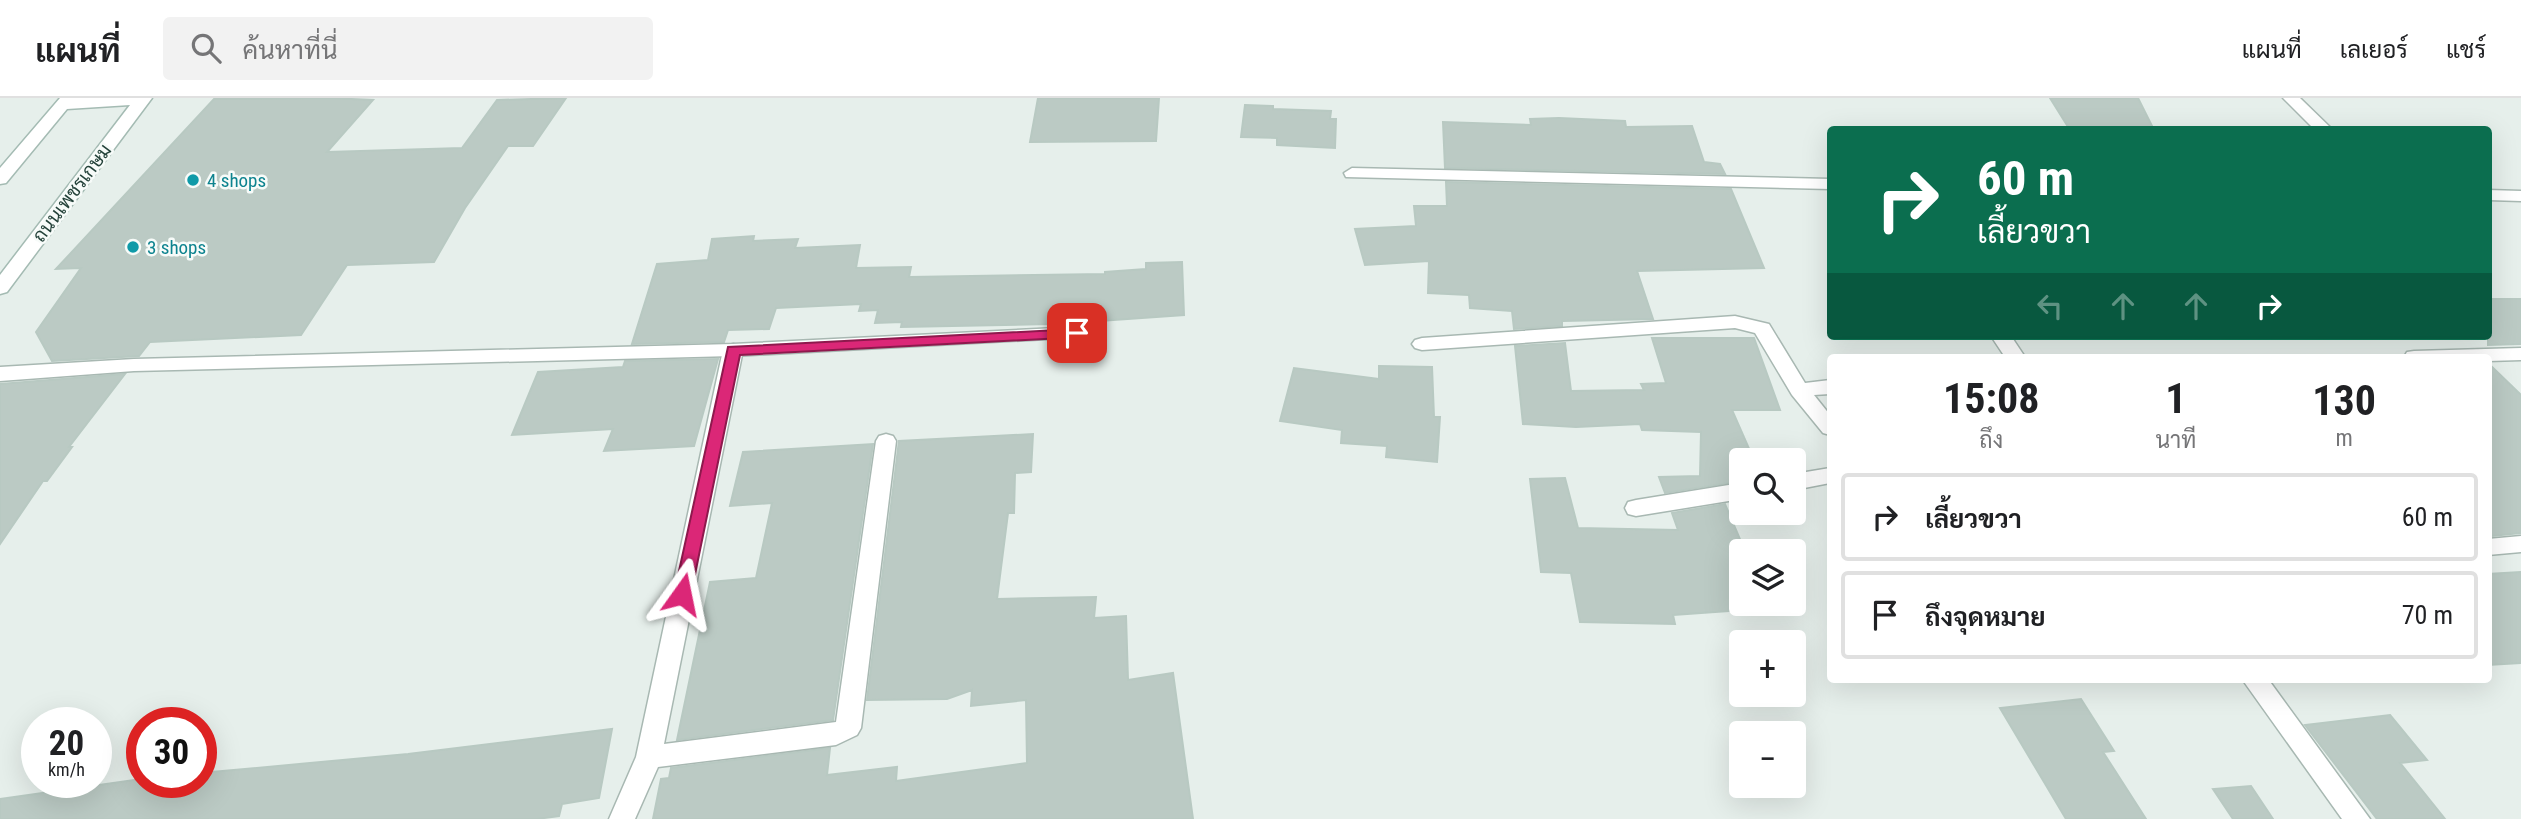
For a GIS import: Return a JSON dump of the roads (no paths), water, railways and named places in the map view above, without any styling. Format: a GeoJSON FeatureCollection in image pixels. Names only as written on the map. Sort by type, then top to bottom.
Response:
{"type":"FeatureCollection","features":[{"type":"Feature","properties":{"kind":"street"},"geometry":{"type":"LineString","coordinates":[[2291,98],[2321,126]]}},
{"type":"Feature","properties":{"kind":"street"},"geometry":{"type":"LineString","coordinates":[[0,179],[66,101],[144,99]]}},
{"type":"Feature","properties":{"kind":"street","name":"ถนนเพชรเกษม"},"geometry":{"type":"LineString","coordinates":[[0,288],[144,99]]}},
{"type":"Feature","properties":{"kind":"street"},"geometry":{"type":"LineString","coordinates":[[1352,173],[1827,184]]}},
{"type":"Feature","properties":{"kind":"street"},"geometry":{"type":"LineString","coordinates":[[2492,195],[2521,196]]}},
{"type":"Feature","properties":{"kind":"street"},"geometry":{"type":"LineString","coordinates":[[1422,344],[1735,322],[1762,328],[1799,390],[1827,424]]}},
{"type":"Feature","properties":{"kind":"street"},"geometry":{"type":"LineString","coordinates":[[0,374],[134,365],[733,350],[1077,333]]}},
{"type":"Feature","properties":{"kind":"street"},"geometry":{"type":"LineString","coordinates":[[622,819],[649,757],[733,350]]}},
{"type":"Feature","properties":{"kind":"street"},"geometry":{"type":"LineString","coordinates":[[2492,355],[2521,354]]}},
{"type":"Feature","properties":{"kind":"street"},"geometry":{"type":"LineString","coordinates":[[1799,390],[1827,387]]}},
{"type":"Feature","properties":{"kind":"street"},"geometry":{"type":"LineString","coordinates":[[649,757],[836,734],[848,728],[886,441]]}},
{"type":"Feature","properties":{"kind":"street"},"geometry":{"type":"LineString","coordinates":[[1806,480],[1827,476]]}},
{"type":"Feature","properties":{"kind":"street"},"geometry":{"type":"LineString","coordinates":[[1636,508],[1729,493]]}},
{"type":"Feature","properties":{"kind":"street"},"geometry":{"type":"LineString","coordinates":[[2492,547],[2521,544]]}},
{"type":"Feature","properties":{"kind":"street"},"geometry":{"type":"LineString","coordinates":[[2257,683],[2357,819]]}},
{"type":"Feature","properties":{"kind":"place","name":"4 shops"},"geometry":{"type":"Point","coordinates":[193,180]}},
{"type":"Feature","properties":{"kind":"place","name":"3 shops"},"geometry":{"type":"Point","coordinates":[133,247]}}]}
